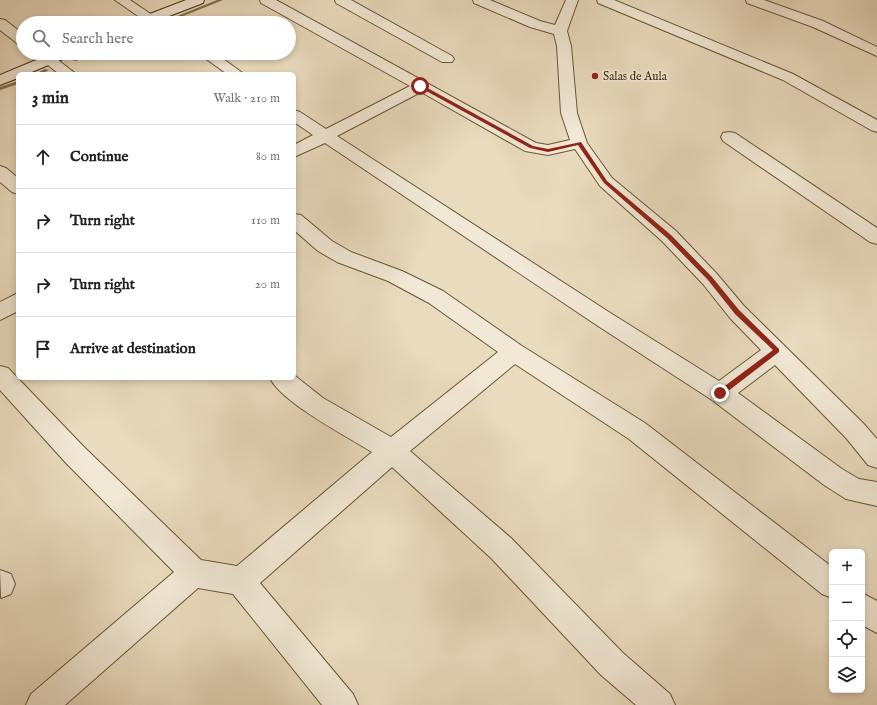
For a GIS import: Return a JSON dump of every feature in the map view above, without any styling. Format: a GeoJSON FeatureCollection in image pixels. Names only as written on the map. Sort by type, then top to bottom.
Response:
{"type":"FeatureCollection","features":[{"type":"Feature","properties":{"kind":"street"},"geometry":{"type":"LineString","coordinates":[[120,0],[141,16]]}},
{"type":"Feature","properties":{"kind":"street"},"geometry":{"type":"LineString","coordinates":[[162,16],[198,0]]}},
{"type":"Feature","properties":{"kind":"street"},"geometry":{"type":"LineString","coordinates":[[266,0],[295,16]]}},
{"type":"Feature","properties":{"kind":"street"},"geometry":{"type":"LineString","coordinates":[[341,0],[447,59]]}},
{"type":"Feature","properties":{"kind":"street"},"geometry":{"type":"LineString","coordinates":[[479,0],[535,24],[560,31]]}},
{"type":"Feature","properties":{"kind":"street"},"geometry":{"type":"LineString","coordinates":[[572,0],[560,31],[564,46],[569,113],[579,143],[606,182],[669,236],[710,279],[737,312],[855,431],[877,457]]}},
{"type":"Feature","properties":{"kind":"street"},"geometry":{"type":"LineString","coordinates":[[603,0],[788,77],[877,127]]}},
{"type":"Feature","properties":{"kind":"street"},"geometry":{"type":"LineString","coordinates":[[752,0],[818,24],[877,52]]}},
{"type":"Feature","properties":{"kind":"street"},"geometry":{"type":"LineString","coordinates":[[296,17],[531,147],[548,150],[579,143]]}},
{"type":"Feature","properties":{"kind":"street"},"geometry":{"type":"LineString","coordinates":[[0,23],[16,36]]}},
{"type":"Feature","properties":{"kind":"street"},"geometry":{"type":"LineString","coordinates":[[0,80],[38,60]]}},
{"type":"Feature","properties":{"kind":"street"},"geometry":{"type":"LineString","coordinates":[[50,60],[66,72]]}},
{"type":"Feature","properties":{"kind":"street"},"geometry":{"type":"LineString","coordinates":[[216,60],[234,72]]}},
{"type":"Feature","properties":{"kind":"street"},"geometry":{"type":"LineString","coordinates":[[296,151],[420,86]]}},
{"type":"Feature","properties":{"kind":"street"},"geometry":{"type":"LineString","coordinates":[[296,116],[326,134],[605,320],[720,393],[833,477],[855,490],[876,495]]}},
{"type":"Feature","properties":{"kind":"street"},"geometry":{"type":"LineString","coordinates":[[729,137],[877,237]]}},
{"type":"Feature","properties":{"kind":"street"},"geometry":{"type":"LineString","coordinates":[[0,172],[16,186]]}},
{"type":"Feature","properties":{"kind":"street"},"geometry":{"type":"LineString","coordinates":[[296,222],[325,246],[344,257],[395,276],[436,297],[514,352],[637,431],[829,582]]}},
{"type":"Feature","properties":{"kind":"street"},"geometry":{"type":"LineString","coordinates":[[0,312],[16,302]]}},
{"type":"Feature","properties":{"kind":"street"},"geometry":{"type":"LineString","coordinates":[[720,393],[777,351]]}},
{"type":"Feature","properties":{"kind":"street"},"geometry":{"type":"LineString","coordinates":[[241,581],[392,451],[514,352]]}},
{"type":"Feature","properties":{"kind":"street"},"geometry":{"type":"LineString","coordinates":[[0,375],[75,455],[194,573],[241,581],[342,705]]}},
{"type":"Feature","properties":{"kind":"street"},"geometry":{"type":"LineString","coordinates":[[284,380],[316,405],[392,451],[501,548],[612,664],[659,705]]}},
{"type":"Feature","properties":{"kind":"street"},"geometry":{"type":"LineString","coordinates":[[42,705],[194,573]]}},
{"type":"Feature","properties":{"kind":"street"},"geometry":{"type":"LineString","coordinates":[[865,609],[877,619]]}},
{"type":"Feature","properties":{"kind":"waterway"},"geometry":{"type":"LineString","coordinates":[[180,16],[221,0]]}},
{"type":"Feature","properties":{"kind":"waterway"},"geometry":{"type":"LineString","coordinates":[[42,72],[47,70]]}},
{"type":"Feature","properties":{"kind":"waterway"},"geometry":{"type":"LineString","coordinates":[[0,89],[16,83]]}},
{"type":"Feature","properties":{"kind":"place","name":"Salas de Aula"},"geometry":{"type":"Point","coordinates":[595,76]}},
{"type":"Feature","properties":{"kind":"route"},"geometry":{"type":"LineString","coordinates":[[420,86],[531,147],[548,150],[579,143],[606,182],[669,236],[710,279],[737,312],[777,351],[720,393]]}}]}
